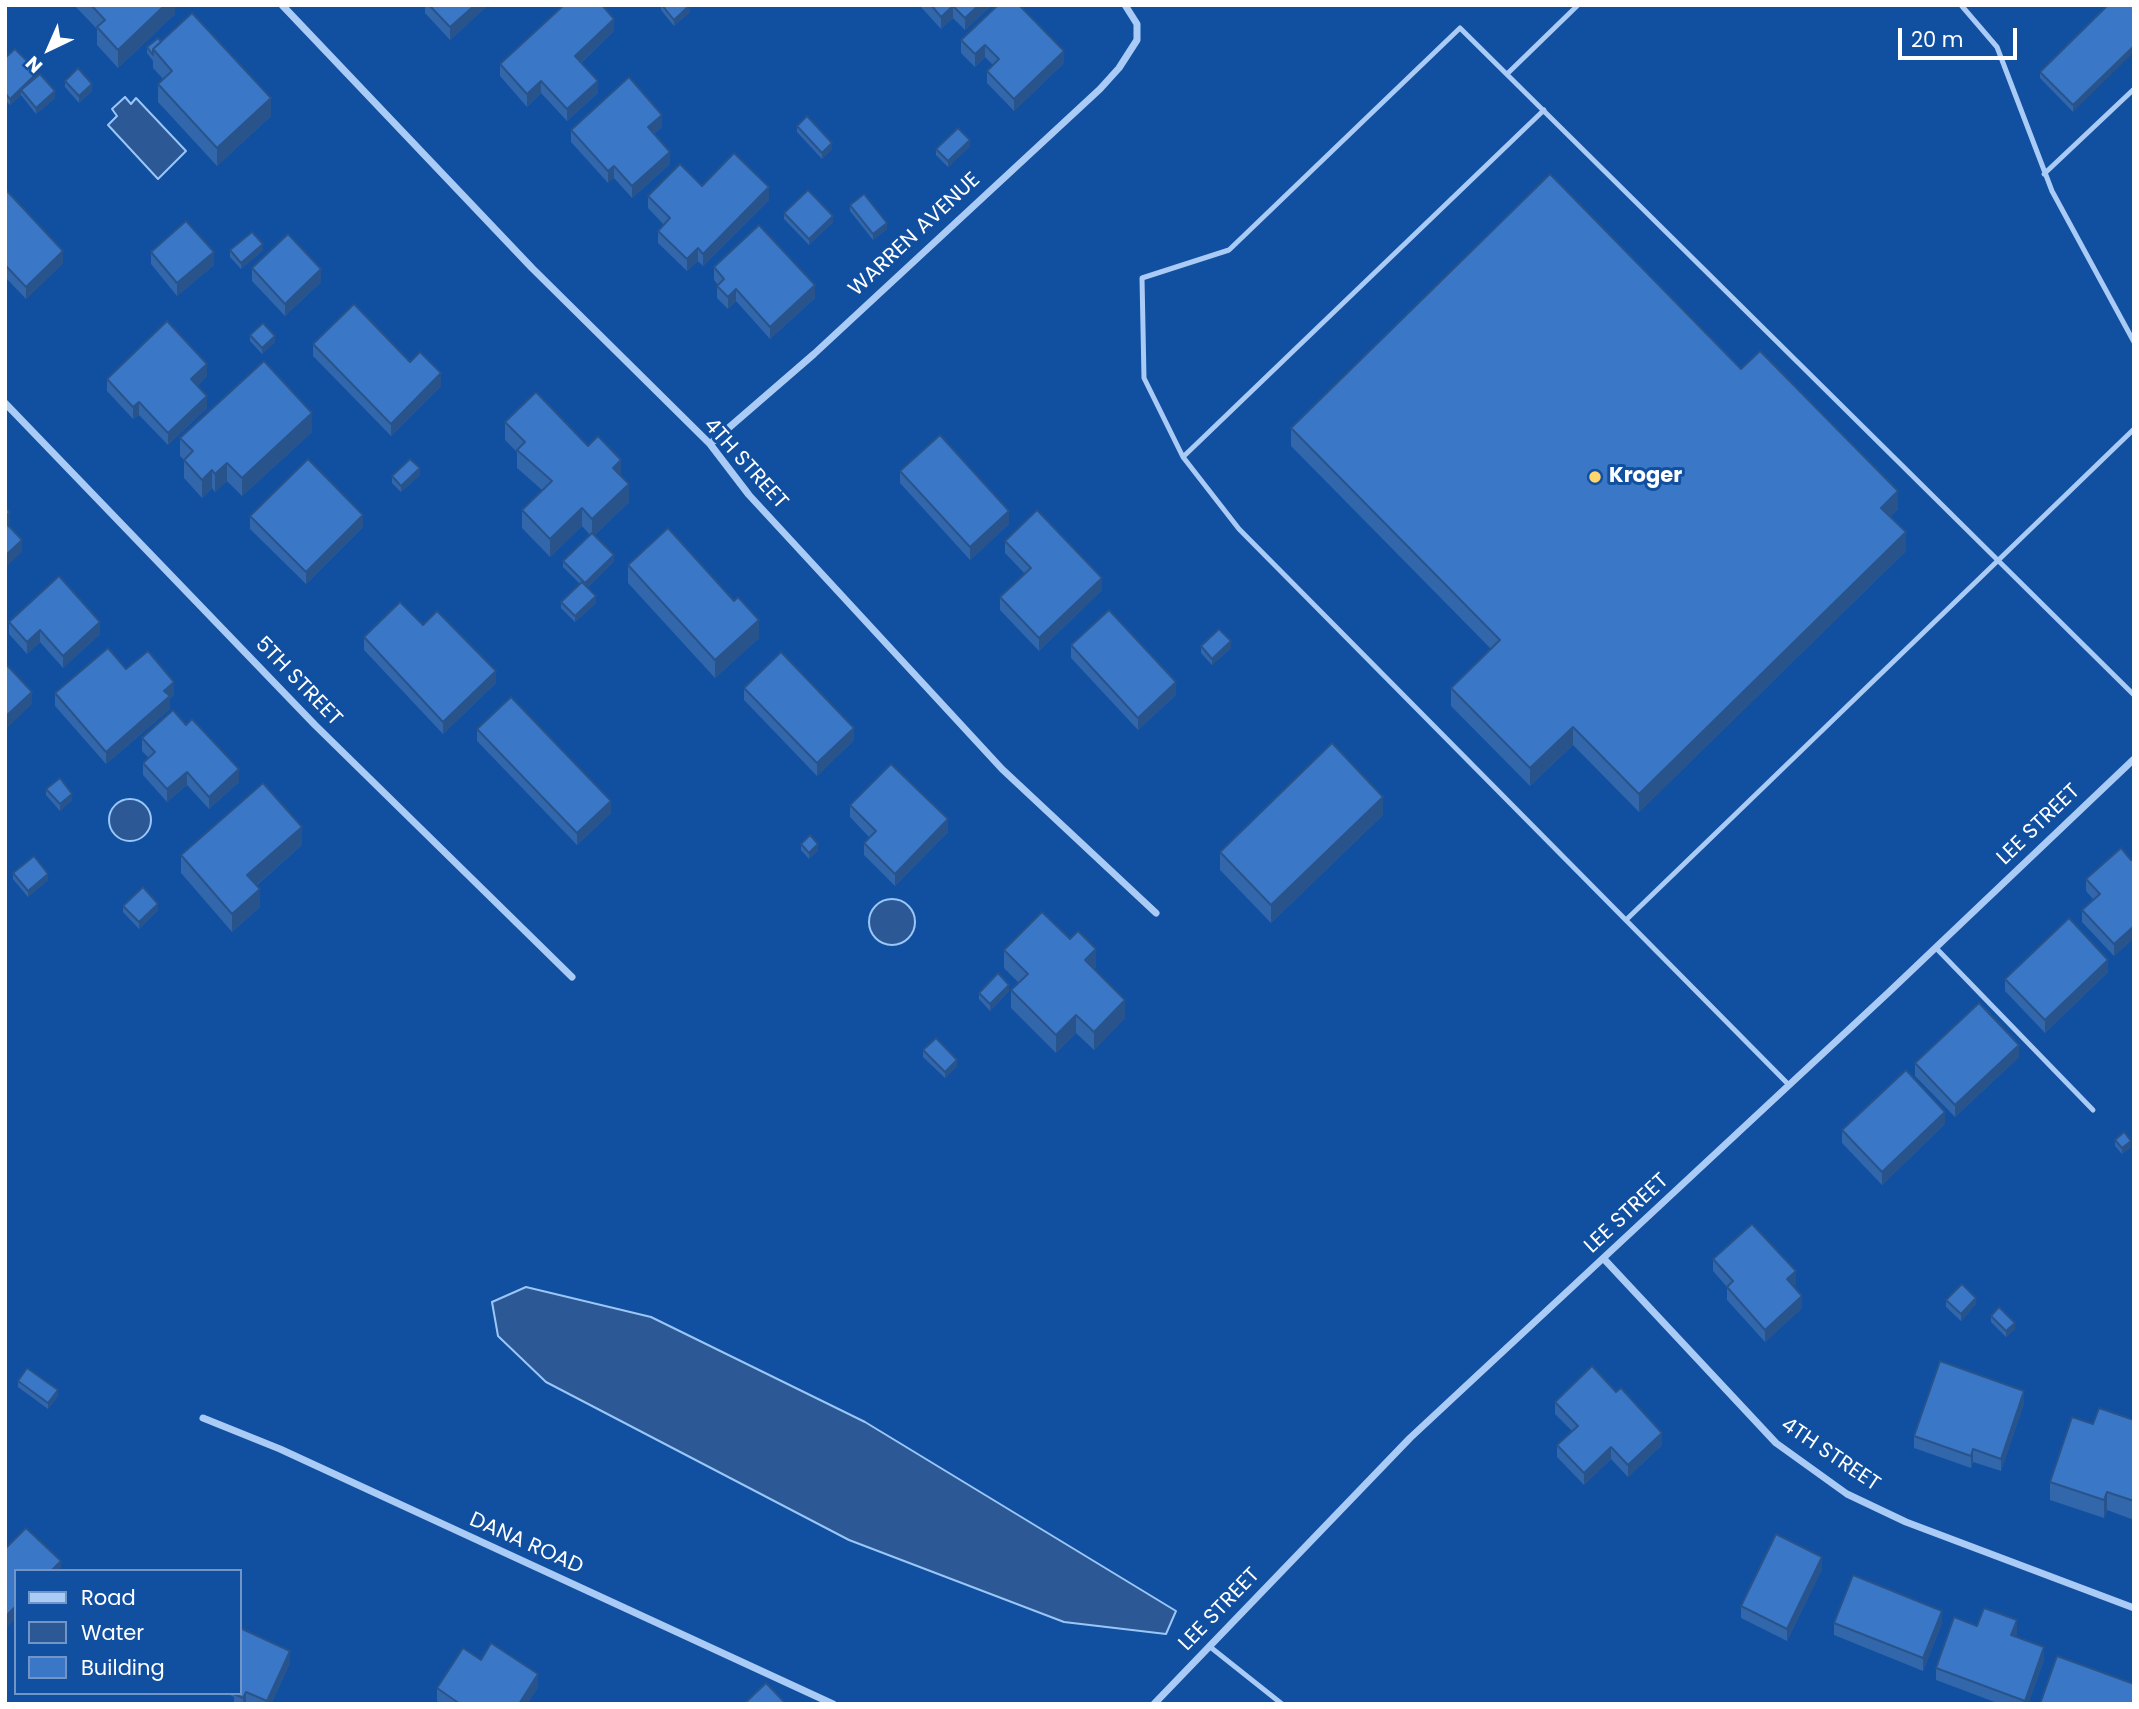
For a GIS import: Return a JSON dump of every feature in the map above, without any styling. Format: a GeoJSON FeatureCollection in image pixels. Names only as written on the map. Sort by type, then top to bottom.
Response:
{"type":"FeatureCollection","features":[{"type":"Feature","properties":{"kind":"street","name":"4TH STREET"},"geometry":{"type":"LineString","coordinates":[[282,5],[532,268],[710,444],[749,495],[1002,769],[1156,913]]}},
{"type":"Feature","properties":{"kind":"street","name":"WARREN AVENUE"},"geometry":{"type":"LineString","coordinates":[[710,444],[814,354],[1100,89],[1136,45],[1137,24],[1125,5]]}},
{"type":"Feature","properties":{"kind":"street","name":"5TH STREET"},"geometry":{"type":"LineString","coordinates":[[5,403],[315,725],[572,977]]}},
{"type":"Feature","properties":{"kind":"street","name":"LEE STREET"},"geometry":{"type":"LineString","coordinates":[[1154,1704],[1410,1438],[1936,948],[2134,759]]}},
{"type":"Feature","properties":{"kind":"street","name":"4TH STREET"},"geometry":{"type":"LineString","coordinates":[[1604,1259],[1776,1443],[1847,1494],[1906,1522],[2134,1608]]}},
{"type":"Feature","properties":{"kind":"street","name":"DANA ROAD"},"geometry":{"type":"LineString","coordinates":[[203,1418],[280,1448],[833,1704]]}},
{"type":"Feature","properties":{"kind":"lane"},"geometry":{"type":"LineString","coordinates":[[1507,74],[1578,5]]}},
{"type":"Feature","properties":{"kind":"lane"},"geometry":{"type":"LineString","coordinates":[[1961,5],[1997,47],[2044,174],[2063,216],[2134,342]]}},
{"type":"Feature","properties":{"kind":"lane"},"geometry":{"type":"LineString","coordinates":[[1789,1085],[1239,529],[1184,457],[1144,377],[1142,278],[1229,250],[1460,28],[2134,695]]}},
{"type":"Feature","properties":{"kind":"lane"},"geometry":{"type":"LineString","coordinates":[[2044,174],[2134,89]]}},
{"type":"Feature","properties":{"kind":"lane"},"geometry":{"type":"LineString","coordinates":[[1184,457],[1544,110]]}},
{"type":"Feature","properties":{"kind":"lane"},"geometry":{"type":"LineString","coordinates":[[1626,920],[2134,429]]}},
{"type":"Feature","properties":{"kind":"lane"},"geometry":{"type":"LineString","coordinates":[[1936,948],[2094,1110]]}},
{"type":"Feature","properties":{"kind":"lane"},"geometry":{"type":"LineString","coordinates":[[1209,1646],[1282,1704]]}},
{"type":"Feature","properties":{"kind":"water"},"geometry":{"type":"Polygon","coordinates":[[[125,97],[131,104],[136,98],[186,151],[158,179],[108,125],[117,116],[112,109],[125,97]]]}},
{"type":"Feature","properties":{"kind":"water"},"geometry":{"type":"Polygon","coordinates":[[[130,799],[145,805],[151,820],[145,835],[130,841],[115,835],[109,820],[115,805],[130,799]]]}},
{"type":"Feature","properties":{"kind":"water"},"geometry":{"type":"Polygon","coordinates":[[[892,899],[908,906],[915,922],[908,938],[892,945],[876,938],[869,922],[876,906],[892,899]]]}},
{"type":"Feature","properties":{"kind":"water"},"geometry":{"type":"Polygon","coordinates":[[[526,1287],[651,1317],[865,1422],[1176,1611],[1166,1634],[1064,1622],[849,1540],[546,1382],[498,1336],[492,1302],[526,1287]]]}},
{"type":"Feature","properties":{"kind":"building"},"geometry":{"type":"Polygon","coordinates":[[[91,5],[165,5],[118,50],[97,27],[105,20],[91,5]]]}},
{"type":"Feature","properties":{"kind":"building"},"geometry":{"type":"Polygon","coordinates":[[[429,5],[475,5],[450,27],[429,5]]]}},
{"type":"Feature","properties":{"kind":"building"},"geometry":{"type":"Polygon","coordinates":[[[564,5],[602,5],[614,19],[575,56],[598,81],[567,109],[541,81],[527,94],[500,64],[564,5]]]}},
{"type":"Feature","properties":{"kind":"building"},"geometry":{"type":"Polygon","coordinates":[[[662,5],[690,5],[674,20],[662,5]]]}},
{"type":"Feature","properties":{"kind":"building"},"geometry":{"type":"Polygon","coordinates":[[[931,5],[979,5],[965,18],[953,6],[941,17],[931,5]]]}},
{"type":"Feature","properties":{"kind":"building"},"geometry":{"type":"Polygon","coordinates":[[[998,5],[1019,5],[1064,51],[1014,99],[987,71],[999,59],[985,45],[975,54],[961,40],[998,5]]]}},
{"type":"Feature","properties":{"kind":"building"},"geometry":{"type":"Polygon","coordinates":[[[2108,5],[2134,5],[2134,46],[2073,105],[2040,72],[2108,5]]]}},
{"type":"Feature","properties":{"kind":"building"},"geometry":{"type":"Polygon","coordinates":[[[192,13],[271,98],[217,148],[158,84],[172,71],[153,49],[192,13]]]}},
{"type":"Feature","properties":{"kind":"building"},"geometry":{"type":"Polygon","coordinates":[[[158,38],[161,42],[153,49],[153,55],[147,47],[158,38]]]}},
{"type":"Feature","properties":{"kind":"building"},"geometry":{"type":"Polygon","coordinates":[[[15,49],[38,72],[10,99],[5,93],[5,58],[15,49]]]}},
{"type":"Feature","properties":{"kind":"building"},"geometry":{"type":"Polygon","coordinates":[[[78,68],[92,84],[79,96],[65,81],[78,68]]]}},
{"type":"Feature","properties":{"kind":"building"},"geometry":{"type":"Polygon","coordinates":[[[40,74],[55,91],[36,108],[21,90],[40,74]]]}},
{"type":"Feature","properties":{"kind":"building"},"geometry":{"type":"Polygon","coordinates":[[[629,77],[662,115],[648,127],[670,152],[632,186],[614,166],[608,171],[571,130],[629,77]]]}},
{"type":"Feature","properties":{"kind":"building"},"geometry":{"type":"Polygon","coordinates":[[[807,116],[832,143],[822,153],[797,126],[807,116]]]}},
{"type":"Feature","properties":{"kind":"building"},"geometry":{"type":"Polygon","coordinates":[[[958,128],[970,140],[948,161],[936,149],[958,128]]]}},
{"type":"Feature","properties":{"kind":"building"},"geometry":{"type":"Polygon","coordinates":[[[734,153],[769,187],[703,254],[698,248],[687,259],[658,231],[670,218],[648,196],[680,164],[702,186],[734,153]]]}},
{"type":"Feature","properties":{"kind":"building","name":"Kroger"},"geometry":{"type":"Polygon","coordinates":[[[1550,174],[1741,369],[1760,351],[1898,491],[1881,508],[1906,532],[1639,794],[1573,727],[1530,768],[1451,688],[1500,640],[1291,428],[1550,174]]]}},
{"type":"Feature","properties":{"kind":"building"},"geometry":{"type":"Polygon","coordinates":[[[808,190],[833,216],[809,239],[784,213],[808,190]]]}},
{"type":"Feature","properties":{"kind":"building"},"geometry":{"type":"Polygon","coordinates":[[[7,191],[63,251],[26,287],[7,267],[5,269],[7,191]]]}},
{"type":"Feature","properties":{"kind":"building"},"geometry":{"type":"Polygon","coordinates":[[[864,194],[887,223],[873,234],[850,205],[864,194]]]}},
{"type":"Feature","properties":{"kind":"building"},"geometry":{"type":"Polygon","coordinates":[[[186,221],[214,252],[177,283],[151,252],[186,221]]]}},
{"type":"Feature","properties":{"kind":"building"},"geometry":{"type":"Polygon","coordinates":[[[759,225],[815,285],[770,327],[736,289],[728,297],[717,286],[724,279],[714,267],[759,225]]]}},
{"type":"Feature","properties":{"kind":"building"},"geometry":{"type":"Polygon","coordinates":[[[252,232],[263,244],[241,263],[230,250],[252,232]]]}},
{"type":"Feature","properties":{"kind":"building"},"geometry":{"type":"Polygon","coordinates":[[[288,234],[321,269],[285,304],[252,268],[288,234]]]}},
{"type":"Feature","properties":{"kind":"building"},"geometry":{"type":"Polygon","coordinates":[[[354,304],[410,362],[420,352],[441,373],[391,424],[313,344],[354,304]]]}},
{"type":"Feature","properties":{"kind":"building"},"geometry":{"type":"Polygon","coordinates":[[[167,321],[207,364],[191,379],[207,396],[168,433],[139,402],[133,407],[107,379],[167,321]]]}},
{"type":"Feature","properties":{"kind":"building"},"geometry":{"type":"Polygon","coordinates":[[[263,323],[275,336],[262,348],[250,335],[263,323]]]}},
{"type":"Feature","properties":{"kind":"building"},"geometry":{"type":"Polygon","coordinates":[[[264,361],[312,413],[242,478],[227,463],[215,474],[212,470],[202,480],[184,460],[193,451],[180,438],[264,361]]]}},
{"type":"Feature","properties":{"kind":"building"},"geometry":{"type":"Polygon","coordinates":[[[536,392],[588,446],[598,436],[621,460],[613,468],[629,484],[592,519],[582,508],[550,539],[522,510],[552,481],[517,450],[525,442],[505,422],[536,392]]]}},
{"type":"Feature","properties":{"kind":"building"},"geometry":{"type":"Polygon","coordinates":[[[940,435],[1009,511],[970,547],[900,471],[940,435]]]}},
{"type":"Feature","properties":{"kind":"building"},"geometry":{"type":"Polygon","coordinates":[[[308,459],[363,515],[306,572],[250,516],[308,459]]]}},
{"type":"Feature","properties":{"kind":"building"},"geometry":{"type":"Polygon","coordinates":[[[410,459],[420,468],[401,486],[392,476],[410,459]]]}},
{"type":"Feature","properties":{"kind":"building"},"geometry":{"type":"Polygon","coordinates":[[[1037,510],[1102,578],[1039,638],[1000,597],[1031,568],[1005,541],[1037,510]]]}},
{"type":"Feature","properties":{"kind":"building"},"geometry":{"type":"Polygon","coordinates":[[[5,522],[22,540],[5,556],[5,522]]]}},
{"type":"Feature","properties":{"kind":"building"},"geometry":{"type":"Polygon","coordinates":[[[668,528],[734,601],[738,597],[759,620],[715,660],[628,565],[668,528]]]}},
{"type":"Feature","properties":{"kind":"building"},"geometry":{"type":"Polygon","coordinates":[[[592,533],[614,555],[585,583],[563,561],[592,533]]]}},
{"type":"Feature","properties":{"kind":"building"},"geometry":{"type":"Polygon","coordinates":[[[59,576],[100,622],[63,656],[40,630],[27,642],[9,622],[59,576]]]}},
{"type":"Feature","properties":{"kind":"building"},"geometry":{"type":"Polygon","coordinates":[[[582,582],[596,596],[575,616],[561,602],[582,582]]]}},
{"type":"Feature","properties":{"kind":"building"},"geometry":{"type":"Polygon","coordinates":[[[400,602],[423,625],[437,611],[496,671],[443,722],[364,637],[400,602]]]}},
{"type":"Feature","properties":{"kind":"building"},"geometry":{"type":"Polygon","coordinates":[[[1109,610],[1176,682],[1138,718],[1071,645],[1109,610]]]}},
{"type":"Feature","properties":{"kind":"building"},"geometry":{"type":"Polygon","coordinates":[[[1219,629],[1231,641],[1212,659],[1201,646],[1219,629]]]}},
{"type":"Feature","properties":{"kind":"building"},"geometry":{"type":"Polygon","coordinates":[[[108,648],[126,669],[148,651],[174,682],[164,691],[170,696],[106,752],[55,693],[108,648]]]}},
{"type":"Feature","properties":{"kind":"building"},"geometry":{"type":"Polygon","coordinates":[[[781,652],[854,728],[817,763],[744,688],[781,652]]]}},
{"type":"Feature","properties":{"kind":"building"},"geometry":{"type":"Polygon","coordinates":[[[5,663],[32,692],[5,717],[5,663]]]}},
{"type":"Feature","properties":{"kind":"building"},"geometry":{"type":"Polygon","coordinates":[[[511,697],[611,801],[577,833],[477,729],[511,697]]]}},
{"type":"Feature","properties":{"kind":"building"},"geometry":{"type":"Polygon","coordinates":[[[173,710],[186,725],[192,719],[239,769],[209,797],[187,772],[167,789],[143,763],[155,752],[142,738],[173,710]]]}},
{"type":"Feature","properties":{"kind":"building"},"geometry":{"type":"Polygon","coordinates":[[[1332,743],[1383,797],[1271,905],[1220,852],[1332,743]]]}},
{"type":"Feature","properties":{"kind":"building"},"geometry":{"type":"Polygon","coordinates":[[[891,764],[948,819],[895,874],[864,843],[876,831],[850,805],[891,764]]]}},
{"type":"Feature","properties":{"kind":"building"},"geometry":{"type":"Polygon","coordinates":[[[60,778],[72,794],[60,804],[46,789],[60,778]]]}},
{"type":"Feature","properties":{"kind":"building"},"geometry":{"type":"Polygon","coordinates":[[[263,783],[302,827],[247,875],[260,889],[232,914],[181,855],[263,783]]]}},
{"type":"Feature","properties":{"kind":"building"},"geometry":{"type":"Polygon","coordinates":[[[810,835],[818,844],[809,853],[801,844],[810,835]]]}},
{"type":"Feature","properties":{"kind":"building"},"geometry":{"type":"Polygon","coordinates":[[[2121,848],[2131,860],[2134,858],[2134,926],[2114,944],[2082,910],[2100,894],[2086,879],[2121,848]]]}},
{"type":"Feature","properties":{"kind":"building"},"geometry":{"type":"Polygon","coordinates":[[[34,856],[48,874],[28,891],[13,873],[34,856]]]}},
{"type":"Feature","properties":{"kind":"building"},"geometry":{"type":"Polygon","coordinates":[[[143,887],[158,904],[139,922],[123,906],[143,887]]]}},
{"type":"Feature","properties":{"kind":"building"},"geometry":{"type":"Polygon","coordinates":[[[1042,912],[1070,939],[1078,931],[1096,949],[1085,960],[1125,1000],[1094,1032],[1076,1015],[1056,1035],[1011,990],[1028,974],[1004,950],[1042,912]]]}},
{"type":"Feature","properties":{"kind":"building"},"geometry":{"type":"Polygon","coordinates":[[[2069,918],[2108,960],[2045,1020],[2005,979],[2069,918]]]}},
{"type":"Feature","properties":{"kind":"building"},"geometry":{"type":"Polygon","coordinates":[[[998,973],[1009,985],[990,1004],[979,993],[998,973]]]}},
{"type":"Feature","properties":{"kind":"building"},"geometry":{"type":"Polygon","coordinates":[[[1979,1003],[2019,1045],[1955,1105],[1915,1063],[1979,1003]]]}},
{"type":"Feature","properties":{"kind":"building"},"geometry":{"type":"Polygon","coordinates":[[[936,1038],[957,1060],[945,1072],[923,1050],[936,1038]]]}},
{"type":"Feature","properties":{"kind":"building"},"geometry":{"type":"Polygon","coordinates":[[[1906,1070],[1945,1112],[1882,1172],[1842,1130],[1906,1070]]]}},
{"type":"Feature","properties":{"kind":"building"},"geometry":{"type":"Polygon","coordinates":[[[2124,1132],[2131,1141],[2122,1148],[2115,1140],[2124,1132]]]}},
{"type":"Feature","properties":{"kind":"building"},"geometry":{"type":"Polygon","coordinates":[[[1752,1224],[1796,1271],[1787,1279],[1802,1296],[1765,1330],[1727,1287],[1733,1281],[1713,1259],[1752,1224]]]}},
{"type":"Feature","properties":{"kind":"building"},"geometry":{"type":"Polygon","coordinates":[[[1962,1284],[1976,1298],[1961,1314],[1946,1300],[1962,1284]]]}},
{"type":"Feature","properties":{"kind":"building"},"geometry":{"type":"Polygon","coordinates":[[[1999,1307],[2015,1323],[2006,1331],[1991,1316],[1999,1307]]]}},
{"type":"Feature","properties":{"kind":"building"},"geometry":{"type":"Polygon","coordinates":[[[1940,1361],[2024,1391],[2001,1459],[1973,1449],[1971,1456],[1914,1436],[1940,1361]]]}},
{"type":"Feature","properties":{"kind":"building"},"geometry":{"type":"Polygon","coordinates":[[[1592,1366],[1616,1392],[1621,1388],[1662,1433],[1628,1465],[1611,1447],[1584,1473],[1557,1445],[1578,1426],[1555,1402],[1592,1366]]]}},
{"type":"Feature","properties":{"kind":"building"},"geometry":{"type":"Polygon","coordinates":[[[27,1368],[58,1390],[48,1403],[18,1381],[27,1368]]]}},
{"type":"Feature","properties":{"kind":"building"},"geometry":{"type":"Polygon","coordinates":[[[2099,1408],[2134,1420],[2134,1501],[2107,1492],[2104,1500],[2050,1482],[2072,1417],[2093,1424],[2099,1408]]]}},
{"type":"Feature","properties":{"kind":"building"},"geometry":{"type":"Polygon","coordinates":[[[26,1528],[61,1561],[53,1569],[14,1569],[14,1608],[6,1616],[5,1545],[7,1547],[26,1528]]]}},
{"type":"Feature","properties":{"kind":"building"},"geometry":{"type":"Polygon","coordinates":[[[1776,1534],[1822,1557],[1787,1629],[1741,1606],[1776,1534]]]}},
{"type":"Feature","properties":{"kind":"building"},"geometry":{"type":"Polygon","coordinates":[[[1853,1575],[1942,1611],[1923,1658],[1834,1623],[1853,1575]]]}},
{"type":"Feature","properties":{"kind":"building"},"geometry":{"type":"Polygon","coordinates":[[[1984,1608],[2017,1620],[2011,1635],[2044,1647],[2025,1701],[1936,1668],[1954,1617],[1977,1626],[1984,1608]]]}},
{"type":"Feature","properties":{"kind":"building"},"geometry":{"type":"Polygon","coordinates":[[[242,1629],[290,1651],[267,1701],[246,1692],[243,1698],[236,1695],[242,1695],[242,1629]]]}},
{"type":"Feature","properties":{"kind":"building"},"geometry":{"type":"Polygon","coordinates":[[[491,1643],[538,1674],[519,1704],[460,1704],[437,1688],[463,1648],[481,1660],[491,1643]]]}},
{"type":"Feature","properties":{"kind":"building"},"geometry":{"type":"Polygon","coordinates":[[[2057,1656],[2134,1684],[2134,1704],[2040,1704],[2057,1656]]]}},
{"type":"Feature","properties":{"kind":"building"},"geometry":{"type":"Polygon","coordinates":[[[766,1683],[786,1704],[744,1704],[766,1683]]]}},
{"type":"Feature","properties":{"kind":"place","name":"Kroger"},"geometry":{"type":"Point","coordinates":[1595,477]}}]}
